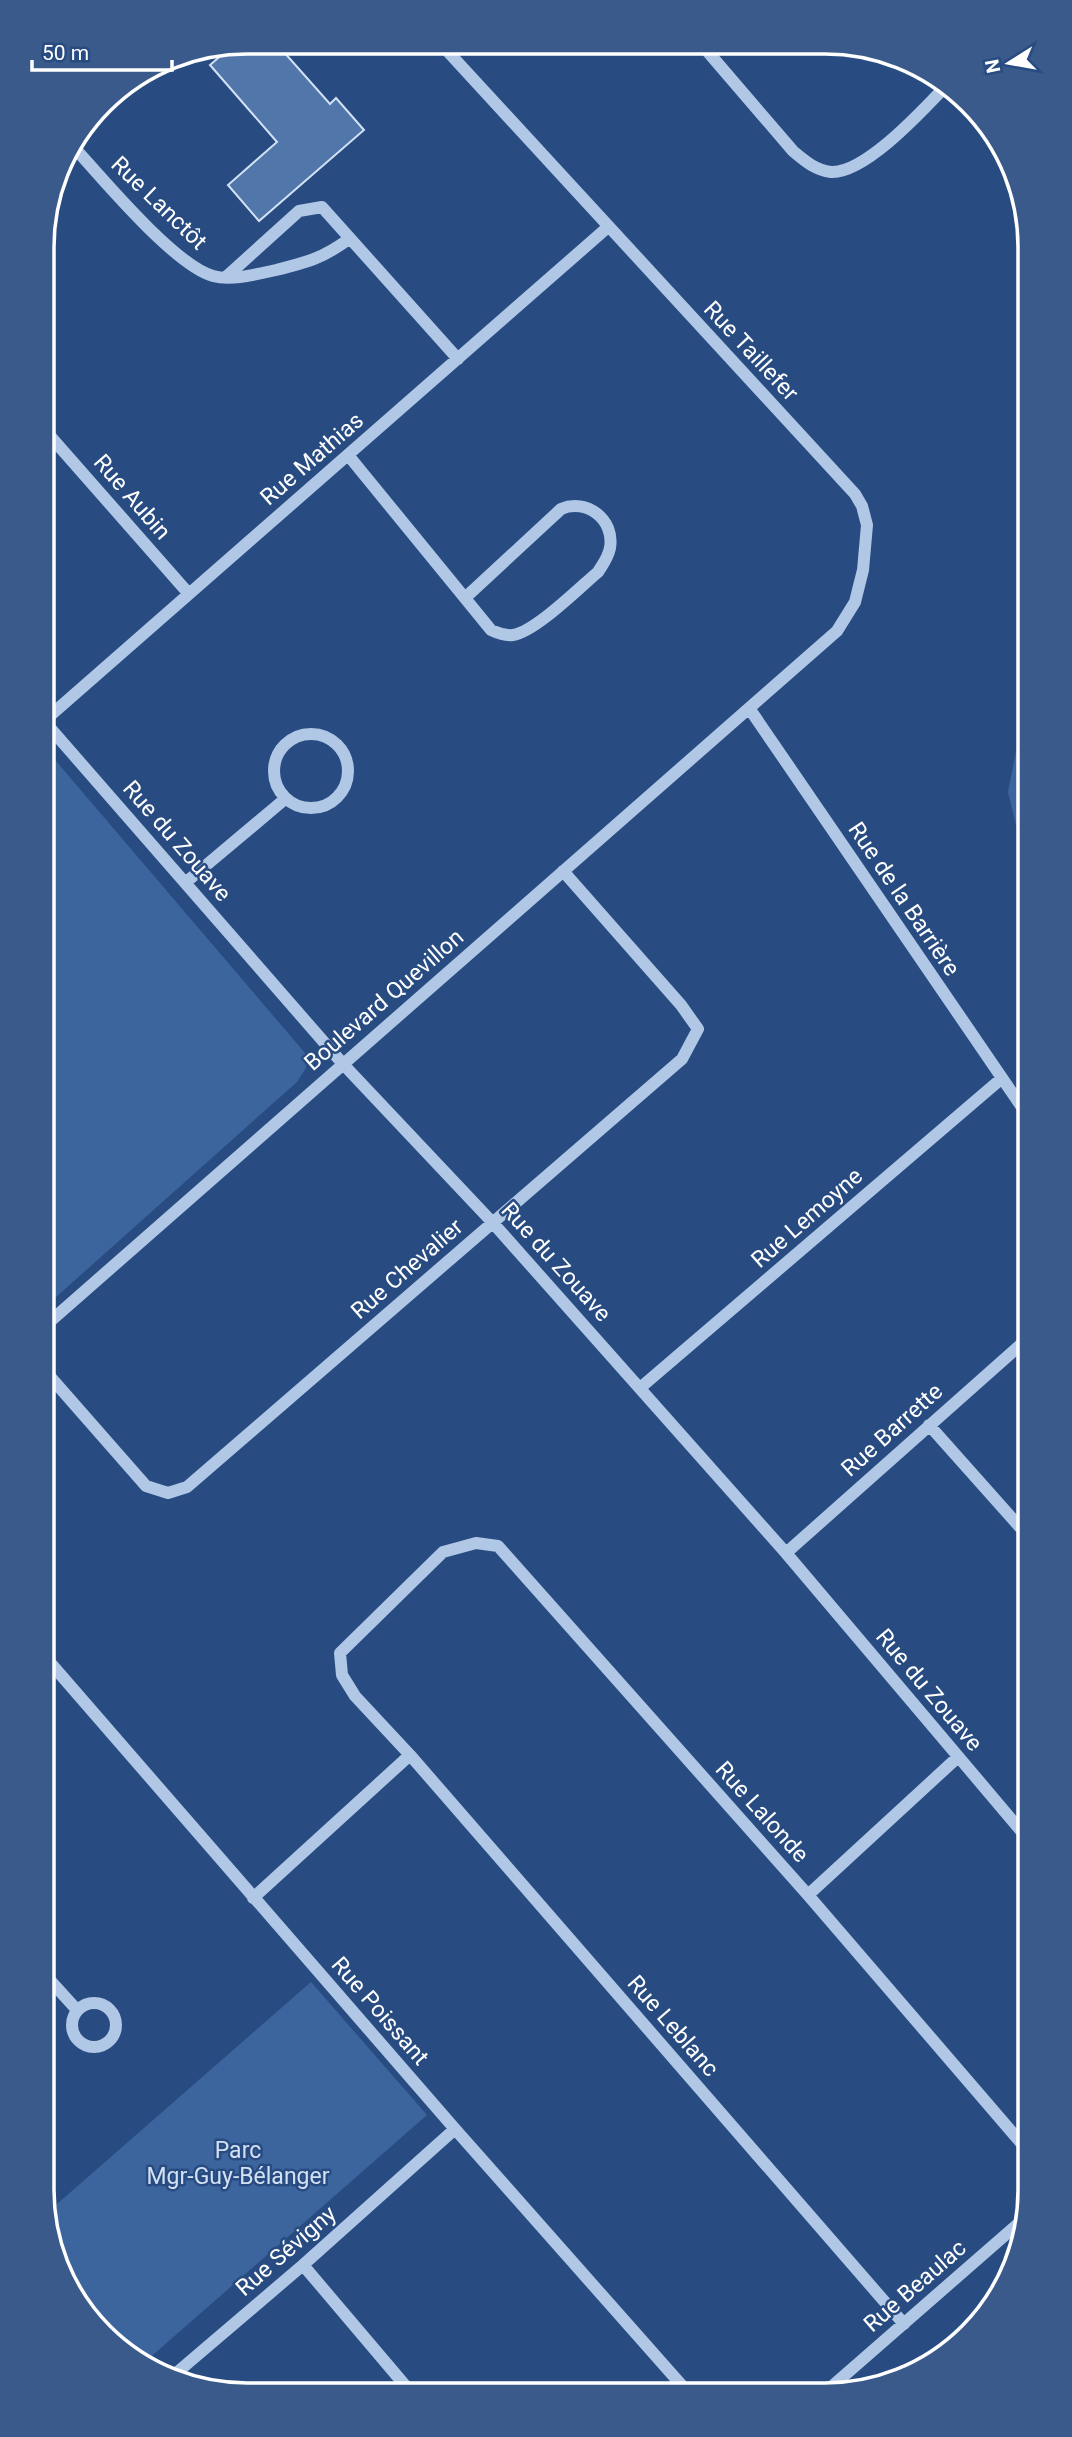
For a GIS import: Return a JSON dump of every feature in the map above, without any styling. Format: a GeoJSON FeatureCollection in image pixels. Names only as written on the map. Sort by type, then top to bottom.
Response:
{"type":"FeatureCollection","features":[{"type":"Feature","properties":{"kind":"street"},"geometry":{"type":"LineString","coordinates":[[710,54],[793,151],[810,166],[831,172],[852,168],[871,157],[939,92]]}},
{"type":"Feature","properties":{"kind":"street","name":"Rue Taillefer"},"geometry":{"type":"LineString","coordinates":[[451,55],[855,494],[862,506],[867,525],[863,570],[855,602],[837,631],[749,708]]}},
{"type":"Feature","properties":{"kind":"street","name":"Rue Lanctôt"},"geometry":{"type":"LineString","coordinates":[[79,153],[156,234],[196,268],[213,276],[255,275],[326,256],[349,239]]}},
{"type":"Feature","properties":{"kind":"street"},"geometry":{"type":"LineString","coordinates":[[226,277],[299,211],[322,207],[458,359]]}},
{"type":"Feature","properties":{"kind":"street","name":"Rue Mathias"},"geometry":{"type":"LineString","coordinates":[[55,712],[608,227]]}},
{"type":"Feature","properties":{"kind":"street","name":"Rue Aubin"},"geometry":{"type":"LineString","coordinates":[[55,442],[189,594]]}},
{"type":"Feature","properties":{"kind":"street"},"geometry":{"type":"LineString","coordinates":[[348,455],[491,630],[500,634],[513,635],[529,629],[597,572],[606,561],[611,545],[606,524],[597,512],[586,508],[573,504],[561,509],[466,597]]}},
{"type":"Feature","properties":{"kind":"street","name":"Boulevard Quevillon"},"geometry":{"type":"LineString","coordinates":[[54,1318],[749,708]]}},
{"type":"Feature","properties":{"kind":"street","name":"Rue de la Barrière"},"geometry":{"type":"LineString","coordinates":[[749,708],[1018,1101]]}},
{"type":"Feature","properties":{"kind":"street","name":"Rue du Zouave"},"geometry":{"type":"LineString","coordinates":[[55,733],[343,1064],[493,1223],[786,1553],[1017,1826]]}},
{"type":"Feature","properties":{"kind":"street"},"geometry":{"type":"LineString","coordinates":[[304,734],[316,734],[337,744],[348,767],[342,792],[321,807],[309,808],[285,799],[274,778],[277,755],[284,745],[304,734]]}},
{"type":"Feature","properties":{"kind":"street"},"geometry":{"type":"LineString","coordinates":[[185,883],[285,799]]}},
{"type":"Feature","properties":{"kind":"street","name":"Rue Chevalier"},"geometry":{"type":"LineString","coordinates":[[54,1381],[146,1486],[168,1493],[187,1487],[682,1059],[698,1029],[681,1005],[563,871]]}},
{"type":"Feature","properties":{"kind":"street","name":"Rue Lemoyne"},"geometry":{"type":"LineString","coordinates":[[640,1388],[1002,1079]]}},
{"type":"Feature","properties":{"kind":"street","name":"Rue Barrette"},"geometry":{"type":"LineString","coordinates":[[786,1553],[1017,1347]]}},
{"type":"Feature","properties":{"kind":"street"},"geometry":{"type":"LineString","coordinates":[[929,1425],[1017,1524]]}},
{"type":"Feature","properties":{"kind":"street","name":"Rue Lalonde"},"geometry":{"type":"LineString","coordinates":[[443,1552],[476,1543],[498,1546],[807,1895],[1017,2138]]}},
{"type":"Feature","properties":{"kind":"street","name":"Rue Leblanc"},"geometry":{"type":"LineString","coordinates":[[443,1552],[340,1653],[342,1675],[355,1696],[410,1755],[904,2324]]}},
{"type":"Feature","properties":{"kind":"street","name":"Rue Poissant"},"geometry":{"type":"LineString","coordinates":[[54,1667],[454,2129],[680,2383]]}},
{"type":"Feature","properties":{"kind":"street"},"geometry":{"type":"LineString","coordinates":[[253,1898],[410,1755]]}},
{"type":"Feature","properties":{"kind":"street"},"geometry":{"type":"LineString","coordinates":[[807,1895],[958,1757]]}},
{"type":"Feature","properties":{"kind":"street"},"geometry":{"type":"LineString","coordinates":[[54,1985],[77,2010]]}},
{"type":"Feature","properties":{"kind":"street","name":"Rue Sévigny"},"geometry":{"type":"LineString","coordinates":[[179,2371],[303,2265],[454,2129]]}},
{"type":"Feature","properties":{"kind":"street","name":"Rue Beaulac"},"geometry":{"type":"LineString","coordinates":[[837,2382],[1014,2227]]}},
{"type":"Feature","properties":{"kind":"street"},"geometry":{"type":"LineString","coordinates":[[303,2265],[403,2383]]}},
{"type":"Feature","properties":{"kind":"green space"},"geometry":{"type":"Polygon","coordinates":[[[1018,742],[1018,832],[1008,792],[1018,742]]]}},
{"type":"Feature","properties":{"kind":"green space"},"geometry":{"type":"Polygon","coordinates":[[[55,760],[305,1053],[306,1068],[297,1082],[54,1298],[55,760]]]}},
{"type":"Feature","properties":{"kind":"green space","name":"Parc Mgr-Guy-Bélanger"},"geometry":{"type":"Polygon","coordinates":[[[311,1982],[427,2115],[151,2357],[120,2335],[87,2297],[64,2252],[55,2206],[311,1982]]]}},
{"type":"Feature","properties":{"kind":"building"},"geometry":{"type":"Polygon","coordinates":[[[286,55],[330,104],[336,98],[364,130],[259,221],[228,185],[277,142],[210,65],[219,57],[286,55]]]}}]}
